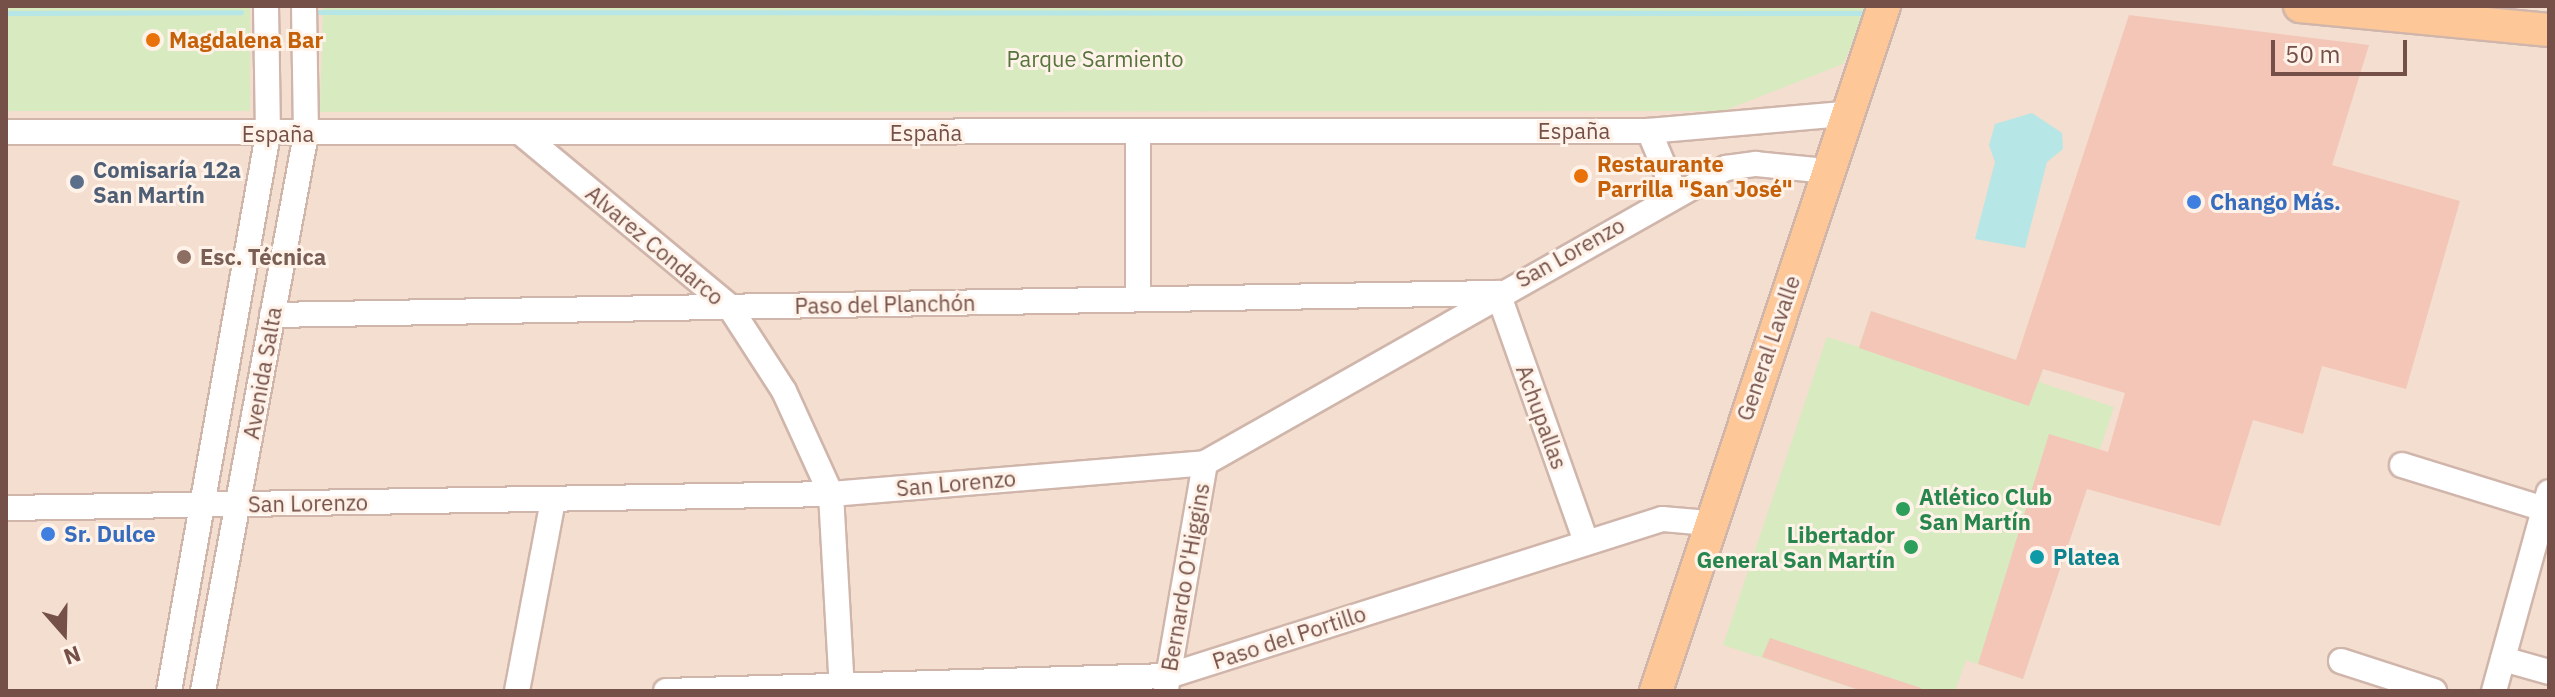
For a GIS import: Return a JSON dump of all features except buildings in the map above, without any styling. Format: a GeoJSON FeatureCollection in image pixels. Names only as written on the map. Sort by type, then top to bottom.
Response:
{"type":"FeatureCollection","features":[{"type":"Feature","properties":{"kind":"main road","name":"General Lavalle"},"geometry":{"type":"LineString","coordinates":[[1656,691],[1845,114],[1884,6]]}},
{"type":"Feature","properties":{"kind":"main road"},"geometry":{"type":"LineString","coordinates":[[2300,6],[2549,30]]}},
{"type":"Feature","properties":{"kind":"main road"},"geometry":{"type":"LineString","coordinates":[[2502,6],[2549,11]]}},
{"type":"Feature","properties":{"kind":"street","name":"Avenida Salta"},"geometry":{"type":"LineString","coordinates":[[169,691],[268,134],[266,6]]}},
{"type":"Feature","properties":{"kind":"street","name":"Avenida Salta"},"geometry":{"type":"LineString","coordinates":[[203,691],[306,134],[304,6]]}},
{"type":"Feature","properties":{"kind":"street","name":"España"},"geometry":{"type":"LineString","coordinates":[[6,132],[1649,131],[1845,114]]}},
{"type":"Feature","properties":{"kind":"street"},"geometry":{"type":"LineString","coordinates":[[1649,131],[1675,193]]}},
{"type":"Feature","properties":{"kind":"street"},"geometry":{"type":"LineString","coordinates":[[1138,133],[1138,299]]}},
{"type":"Feature","properties":{"kind":"street","name":"Alvarez Condarco"},"geometry":{"type":"LineString","coordinates":[[522,134],[729,306],[784,391],[831,494],[843,688]]}},
{"type":"Feature","properties":{"kind":"street","name":"San Lorenzo"},"geometry":{"type":"LineString","coordinates":[[6,508],[831,494],[1205,463],[1498,293],[1675,193],[1726,168],[1756,164],[1827,171]]}},
{"type":"Feature","properties":{"kind":"street","name":"Paso del Planchón"},"geometry":{"type":"LineString","coordinates":[[272,315],[1498,293]]}},
{"type":"Feature","properties":{"kind":"street","name":"Achupallas"},"geometry":{"type":"LineString","coordinates":[[1498,293],[1586,542]]}},
{"type":"Feature","properties":{"kind":"street","name":"Bernardo O'Higgins"},"geometry":{"type":"LineString","coordinates":[[1167,684],[1205,463]]}},
{"type":"Feature","properties":{"kind":"street"},"geometry":{"type":"LineString","coordinates":[[2402,465],[2547,501],[2494,691]]}},
{"type":"Feature","properties":{"kind":"street"},"geometry":{"type":"LineString","coordinates":[[517,691],[553,500]]}},
{"type":"Feature","properties":{"kind":"street","name":"Paso del Portillo"},"geometry":{"type":"LineString","coordinates":[[666,691],[1167,684],[1662,519],[1709,523]]}},
{"type":"Feature","properties":{"kind":"street"},"geometry":{"type":"LineString","coordinates":[[2503,659],[2549,672]]}},
{"type":"Feature","properties":{"kind":"street"},"geometry":{"type":"LineString","coordinates":[[2341,661],[2434,691]]}},
{"type":"Feature","properties":{"kind":"shaded area"},"geometry":{"type":"Polygon","coordinates":[[[6,6],[2549,6],[2549,691],[6,691],[6,6]]]}},
{"type":"Feature","properties":{"kind":"green space"},"geometry":{"type":"Polygon","coordinates":[[[6,6],[250,6],[250,111],[6,111],[6,6]]]}},
{"type":"Feature","properties":{"kind":"green space","name":"Parque Sarmiento"},"geometry":{"type":"Polygon","coordinates":[[[323,6],[1869,6],[1843,64],[1723,111],[320,112],[323,6]]]}},
{"type":"Feature","properties":{"kind":"green space","name":"Atlético Club San Martín"},"geometry":{"type":"Polygon","coordinates":[[[1871,311],[2043,369],[2039,382],[2114,407],[2023,679],[1966,660],[1955,691],[1862,691],[1723,645],[1827,337],[1859,347],[1871,311]]]}},
{"type":"Feature","properties":{"kind":"water"},"geometry":{"type":"Polygon","coordinates":[[[2032,113],[2062,133],[2063,149],[2047,162],[2025,248],[1975,239],[1995,162],[1989,145],[1995,124],[2032,113]]]}},
{"type":"Feature","properties":{"kind":"waterway"},"geometry":{"type":"LineString","coordinates":[[6,13],[241,12]]}},
{"type":"Feature","properties":{"kind":"waterway"},"geometry":{"type":"LineString","coordinates":[[312,12],[1870,13]]}},
{"type":"Feature","properties":{"kind":"place","name":"Magdalena Bar"},"geometry":{"type":"Point","coordinates":[153,40]}},
{"type":"Feature","properties":{"kind":"place","name":"Restaurante Parrilla \"San José\""},"geometry":{"type":"Point","coordinates":[1581,176]}},
{"type":"Feature","properties":{"kind":"place","name":"Comisaría 12a San Martín"},"geometry":{"type":"Point","coordinates":[77,182]}},
{"type":"Feature","properties":{"kind":"place","name":"Chango Más."},"geometry":{"type":"Point","coordinates":[2194,202]}},
{"type":"Feature","properties":{"kind":"place","name":"Esc. Técnica"},"geometry":{"type":"Point","coordinates":[184,257]}},
{"type":"Feature","properties":{"kind":"place","name":"Atlético Club San Martín"},"geometry":{"type":"Point","coordinates":[1903,509]}},
{"type":"Feature","properties":{"kind":"place","name":"Sr. Dulce"},"geometry":{"type":"Point","coordinates":[48,534]}},
{"type":"Feature","properties":{"kind":"place","name":"Libertador General San Martín"},"geometry":{"type":"Point","coordinates":[1911,547]}},
{"type":"Feature","properties":{"kind":"place","name":"Platea"},"geometry":{"type":"Point","coordinates":[2037,557]}}]}
